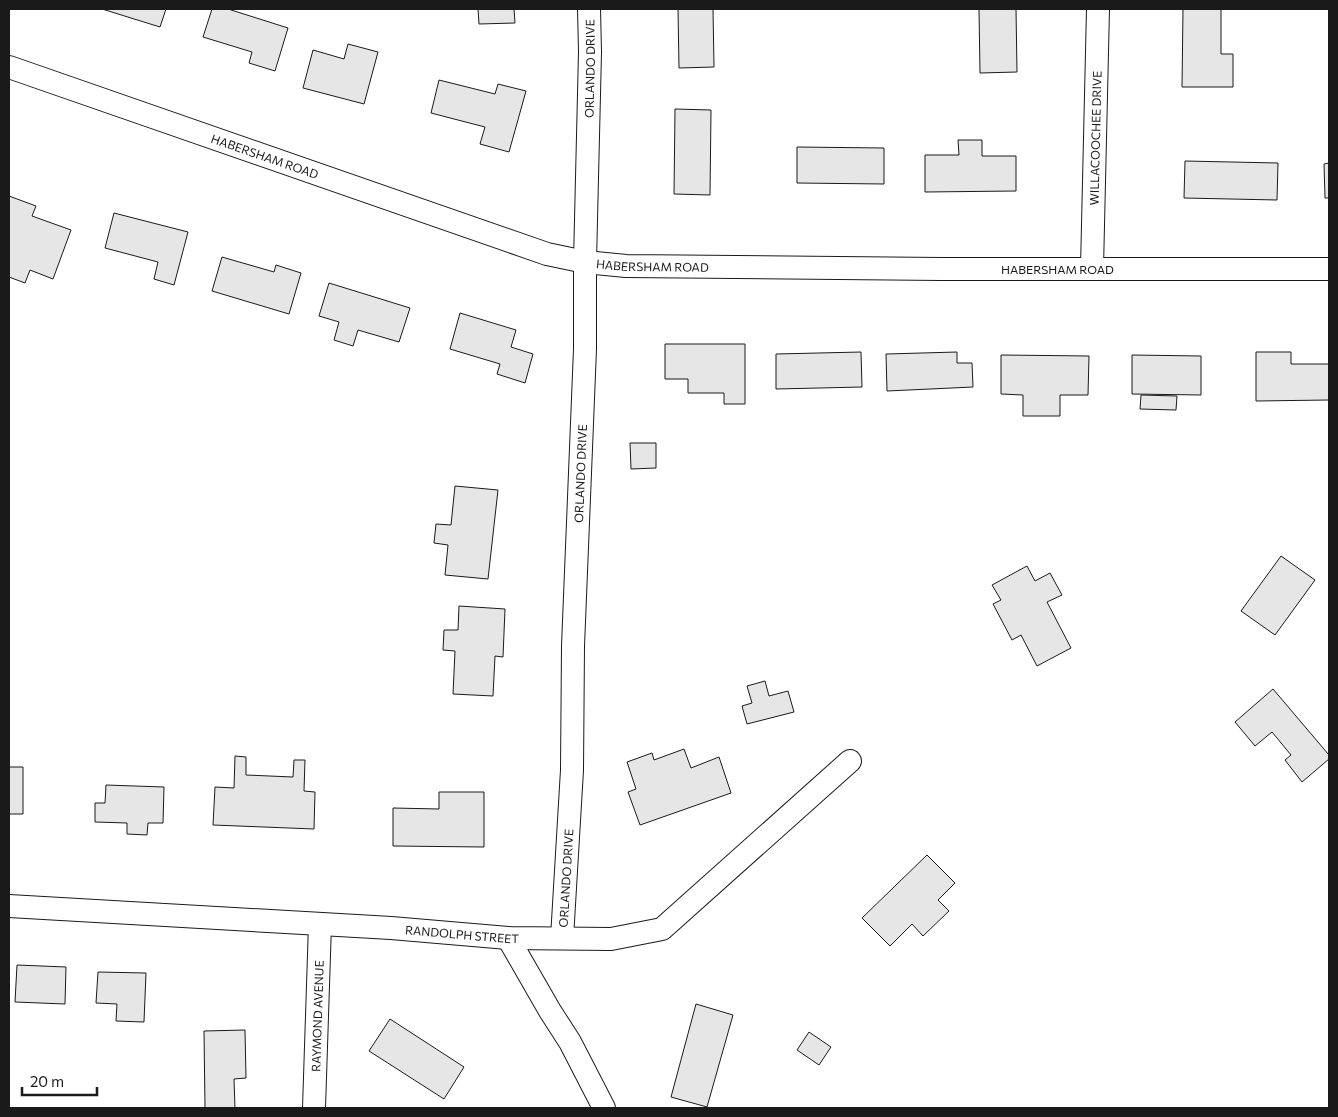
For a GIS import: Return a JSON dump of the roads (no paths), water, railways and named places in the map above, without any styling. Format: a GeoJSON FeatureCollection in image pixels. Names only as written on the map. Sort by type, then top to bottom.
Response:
{"type":"FeatureCollection","features":[{"type":"Feature","properties":{"kind":"street","name":"ORLANDO DRIVE"},"geometry":{"type":"LineString","coordinates":[[562,938],[572,770],[573,646],[585,349],[590,52],[589,9]]}},
{"type":"Feature","properties":{"kind":"street","name":"WILLACOOCHEE DRIVE"},"geometry":{"type":"LineString","coordinates":[[1092,268],[1098,9]]}},
{"type":"Feature","properties":{"kind":"street","name":"HABERSHAM ROAD"},"geometry":{"type":"LineString","coordinates":[[9,67],[547,254],[585,262],[646,266],[1329,269]]}},
{"type":"Feature","properties":{"kind":"street","name":"RANDOLPH STREET"},"geometry":{"type":"LineString","coordinates":[[9,906],[391,928],[508,938],[611,939],[662,929],[850,761]]}},
{"type":"Feature","properties":{"kind":"street","name":"RAYMOND AVENUE"},"geometry":{"type":"LineString","coordinates":[[314,1108],[320,924]]}},
{"type":"Feature","properties":{"kind":"street"},"geometry":{"type":"LineString","coordinates":[[508,938],[570,1042],[604,1108]]}}]}
